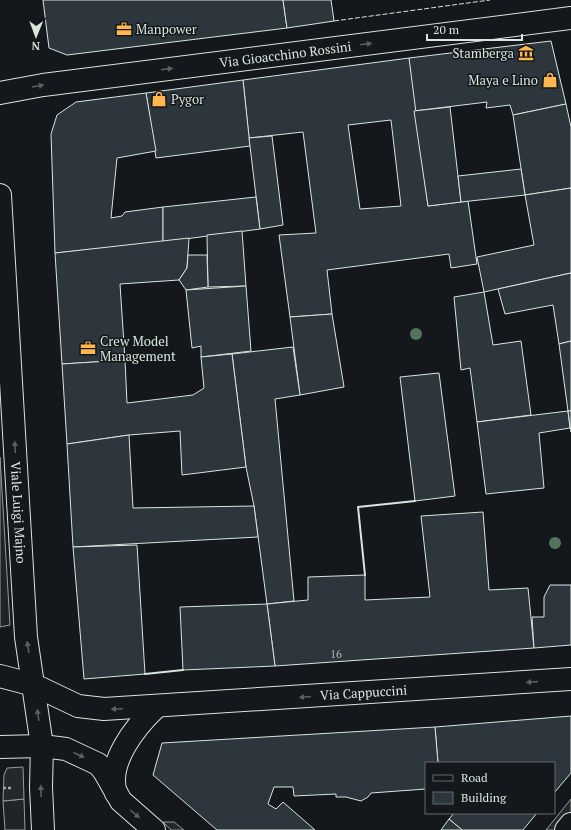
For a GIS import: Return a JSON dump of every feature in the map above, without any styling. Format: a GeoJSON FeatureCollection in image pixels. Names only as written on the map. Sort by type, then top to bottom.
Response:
{"type":"FeatureCollection","features":[{"type":"Feature","properties":{"kind":"street","name":"Via Gioacchino Rossini"},"geometry":{"type":"LineString","coordinates":[[0,93],[43,85],[571,18]]}},
{"type":"Feature","properties":{"kind":"street","name":"Viale Luigi Majno"},"geometry":{"type":"LineString","coordinates":[[0,195],[26,637],[42,746],[41,788],[43,830]]}},
{"type":"Feature","properties":{"kind":"street","name":"Via Cappuccini"},"geometry":{"type":"LineString","coordinates":[[0,676],[34,685],[78,706],[104,709],[156,707],[571,679]]}},
{"type":"Feature","properties":{"kind":"street"},"geometry":{"type":"LineString","coordinates":[[118,796],[114,777],[122,752],[129,738],[140,722],[156,707]]}},
{"type":"Feature","properties":{"kind":"street"},"geometry":{"type":"LineString","coordinates":[[0,747],[42,746],[66,749],[98,764],[126,806],[154,830]]}},
{"type":"Feature","properties":{"kind":"street"},"geometry":{"type":"LineString","coordinates":[[566,830],[571,824]]}},
{"type":"Feature","properties":{"kind":"shaded area"},"geometry":{"type":"Polygon","coordinates":[[[0,457],[10,625],[0,627],[0,457]]]}},
{"type":"Feature","properties":{"kind":"shaded area"},"geometry":{"type":"Polygon","coordinates":[[[23,767],[24,799],[3,801],[4,775],[7,768],[23,767]]]}},
{"type":"Feature","properties":{"kind":"shaded area"},"geometry":{"type":"Polygon","coordinates":[[[24,799],[25,830],[5,830],[3,801],[24,799]]]}},
{"type":"Feature","properties":{"kind":"shaded area"},"geometry":{"type":"Polygon","coordinates":[[[571,799],[571,814],[558,830],[546,830],[571,799]]]}},
{"type":"Feature","properties":{"kind":"shaded area"},"geometry":{"type":"Polygon","coordinates":[[[163,822],[174,822],[184,830],[171,830],[163,822]]]}},
{"type":"Feature","properties":{"kind":"building"},"geometry":{"type":"Polygon","coordinates":[[[43,0],[283,0],[287,28],[67,55],[49,48],[43,0]]]}},
{"type":"Feature","properties":{"kind":"building"},"geometry":{"type":"Polygon","coordinates":[[[283,0],[331,0],[334,21],[287,28],[283,0]]]}},
{"type":"Feature","properties":{"kind":"building"},"geometry":{"type":"Polygon","coordinates":[[[551,41],[566,104],[513,115],[510,105],[486,108],[487,102],[414,111],[409,58],[551,41]]]}},
{"type":"Feature","properties":{"kind":"building"},"geometry":{"type":"Polygon","coordinates":[[[409,58],[428,206],[468,201],[477,264],[451,268],[449,254],[327,270],[332,314],[290,317],[279,235],[316,233],[303,132],[249,138],[243,80],[409,58]],[[391,120],[348,125],[360,209],[401,206],[391,120]]]}},
{"type":"Feature","properties":{"kind":"building"},"geometry":{"type":"Polygon","coordinates":[[[243,80],[250,146],[156,158],[146,93],[243,80]]]}},
{"type":"Feature","properties":{"kind":"building"},"geometry":{"type":"Polygon","coordinates":[[[146,93],[156,151],[117,158],[111,218],[122,216],[125,212],[163,207],[163,242],[55,253],[51,134],[57,115],[76,102],[146,93]]]}},
{"type":"Feature","properties":{"kind":"building"},"geometry":{"type":"Polygon","coordinates":[[[566,104],[571,127],[571,188],[525,195],[513,115],[566,104]]]}},
{"type":"Feature","properties":{"kind":"building"},"geometry":{"type":"Polygon","coordinates":[[[450,107],[461,202],[428,206],[414,111],[450,107]]]}},
{"type":"Feature","properties":{"kind":"building"},"geometry":{"type":"Polygon","coordinates":[[[272,136],[283,225],[260,229],[249,138],[272,136]]]}},
{"type":"Feature","properties":{"kind":"building"},"geometry":{"type":"Polygon","coordinates":[[[521,169],[525,195],[461,202],[458,176],[521,169]]]}},
{"type":"Feature","properties":{"kind":"building"},"geometry":{"type":"Polygon","coordinates":[[[571,188],[571,273],[484,292],[477,257],[534,245],[525,195],[571,188]]]}},
{"type":"Feature","properties":{"kind":"building"},"geometry":{"type":"Polygon","coordinates":[[[256,197],[260,229],[163,242],[163,207],[256,197]]]}},
{"type":"Feature","properties":{"kind":"building"},"geometry":{"type":"Polygon","coordinates":[[[242,231],[246,286],[208,287],[207,235],[242,231]]]}},
{"type":"Feature","properties":{"kind":"building"},"geometry":{"type":"Polygon","coordinates":[[[189,238],[187,268],[179,280],[120,284],[125,360],[62,364],[55,253],[189,238]]]}},
{"type":"Feature","properties":{"kind":"building"},"geometry":{"type":"Polygon","coordinates":[[[188,255],[207,255],[208,287],[186,290],[179,280],[187,268],[188,255]]]}},
{"type":"Feature","properties":{"kind":"building"},"geometry":{"type":"Polygon","coordinates":[[[571,273],[571,341],[559,344],[553,305],[505,314],[498,289],[571,273]]]}},
{"type":"Feature","properties":{"kind":"building"},"geometry":{"type":"Polygon","coordinates":[[[246,286],[251,351],[201,357],[201,346],[192,348],[186,290],[246,286]]]}},
{"type":"Feature","properties":{"kind":"building"},"geometry":{"type":"Polygon","coordinates":[[[484,292],[493,345],[521,341],[531,415],[477,422],[470,368],[461,370],[454,297],[484,292]]]}},
{"type":"Feature","properties":{"kind":"building"},"geometry":{"type":"Polygon","coordinates":[[[332,314],[344,387],[300,395],[290,317],[332,314]]]}},
{"type":"Feature","properties":{"kind":"building"},"geometry":{"type":"Polygon","coordinates":[[[571,341],[571,411],[568,411],[559,344],[571,341]]]}},
{"type":"Feature","properties":{"kind":"building"},"geometry":{"type":"Polygon","coordinates":[[[293,347],[300,395],[275,399],[294,601],[267,604],[254,506],[246,467],[232,354],[293,347]]]}},
{"type":"Feature","properties":{"kind":"building"},"geometry":{"type":"Polygon","coordinates":[[[232,354],[246,467],[182,475],[180,431],[129,435],[67,444],[62,364],[125,360],[127,403],[193,395],[204,388],[201,357],[232,354]]]}},
{"type":"Feature","properties":{"kind":"building"},"geometry":{"type":"Polygon","coordinates":[[[439,373],[455,496],[415,501],[400,377],[439,373]]]}},
{"type":"Feature","properties":{"kind":"building"},"geometry":{"type":"Polygon","coordinates":[[[568,411],[570,428],[539,433],[544,488],[486,494],[477,422],[568,411]]]}},
{"type":"Feature","properties":{"kind":"building"},"geometry":{"type":"Polygon","coordinates":[[[568,411],[571,411],[571,432],[568,411]]]}},
{"type":"Feature","properties":{"kind":"building"},"geometry":{"type":"Polygon","coordinates":[[[129,435],[133,508],[254,506],[258,537],[73,547],[67,444],[129,435]]]}},
{"type":"Feature","properties":{"kind":"building"},"geometry":{"type":"Polygon","coordinates":[[[483,512],[489,590],[528,588],[534,648],[275,666],[267,604],[308,600],[308,577],[365,575],[365,600],[430,597],[421,516],[483,512]]]}},
{"type":"Feature","properties":{"kind":"building"},"geometry":{"type":"Polygon","coordinates":[[[137,545],[145,674],[84,679],[73,547],[137,545]]]}},
{"type":"Feature","properties":{"kind":"building"},"geometry":{"type":"Polygon","coordinates":[[[550,585],[571,585],[571,645],[534,648],[532,617],[544,617],[544,597],[550,585]]]}},
{"type":"Feature","properties":{"kind":"building"},"geometry":{"type":"Polygon","coordinates":[[[267,604],[275,666],[183,670],[180,607],[267,604]]]}},
{"type":"Feature","properties":{"kind":"building"},"geometry":{"type":"Polygon","coordinates":[[[571,716],[571,773],[555,792],[555,762],[438,762],[435,727],[571,716]]]}},
{"type":"Feature","properties":{"kind":"building"},"geometry":{"type":"Polygon","coordinates":[[[435,727],[438,762],[425,762],[425,789],[371,793],[368,797],[361,801],[346,797],[336,797],[336,794],[294,796],[293,787],[274,787],[268,804],[276,809],[283,802],[315,830],[217,830],[153,775],[162,743],[435,727]]]}},
{"type":"Feature","properties":{"kind":"building"},"geometry":{"type":"Polygon","coordinates":[[[453,814],[536,814],[523,830],[462,830],[449,819],[453,814]]]}},
{"type":"Feature","properties":{"kind":"building"},"geometry":{"type":"Polygon","coordinates":[[[449,819],[462,830],[441,830],[449,819]]]}},
{"type":"Feature","properties":{"kind":"fence"},"geometry":{"type":"LineString","coordinates":[[334,21],[490,0]]}},
{"type":"Feature","properties":{"kind":"wall"},"geometry":{"type":"LineString","coordinates":[[365,575],[358,507],[415,501]]}},
{"type":"Feature","properties":{"kind":"wall"},"geometry":{"type":"LineString","coordinates":[[145,674],[183,670]]}},
{"type":"Feature","properties":{"kind":"place","name":"Manpower"},"geometry":{"type":"Point","coordinates":[124,29]}},
{"type":"Feature","properties":{"kind":"place","name":"Stamberga"},"geometry":{"type":"Point","coordinates":[526,53]}},
{"type":"Feature","properties":{"kind":"place","name":"Maya e Lino"},"geometry":{"type":"Point","coordinates":[550,80]}},
{"type":"Feature","properties":{"kind":"place","name":"Pygor"},"geometry":{"type":"Point","coordinates":[159,99]}},
{"type":"Feature","properties":{"kind":"place","name":"Crew Model Management"},"geometry":{"type":"Point","coordinates":[88,348]}}]}
